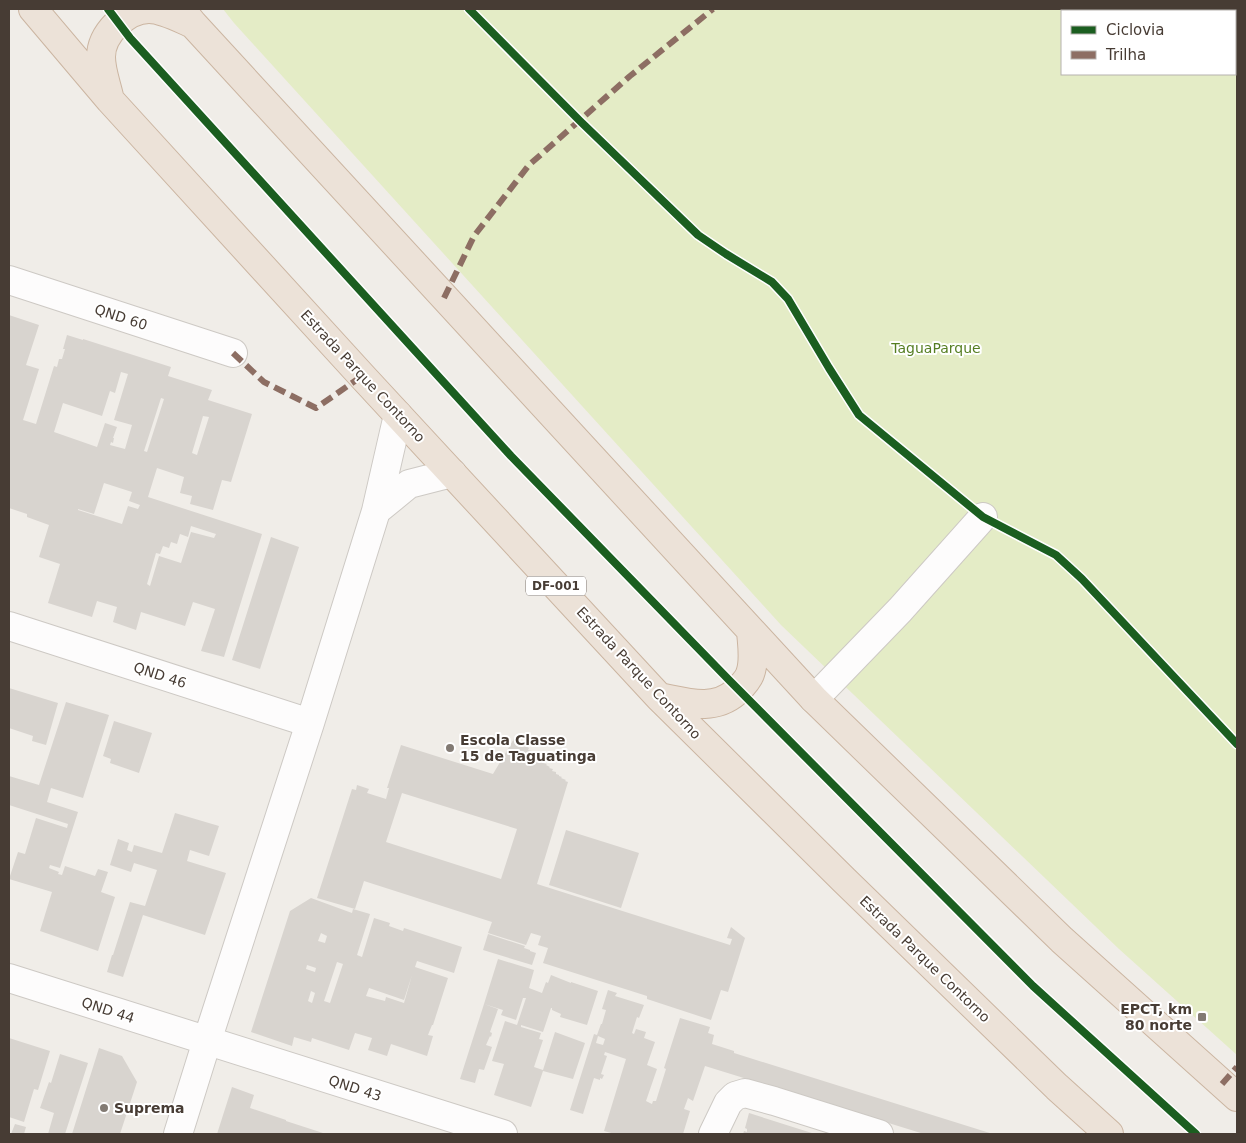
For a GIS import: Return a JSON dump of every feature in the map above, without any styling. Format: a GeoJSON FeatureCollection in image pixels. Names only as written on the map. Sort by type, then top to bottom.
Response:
{"type":"FeatureCollection","features":[{"type":"Feature","properties":{"kind":"highway","name":"Estrada Parque Contorno"},"geometry":{"type":"LineString","coordinates":[[33,9],[110,100],[659,697],[851,887],[1057,1087],[1109,1134]]}},
{"type":"Feature","properties":{"kind":"highway"},"geometry":{"type":"LineString","coordinates":[[110,100],[102,67],[101,51],[110,32],[127,16],[136,11],[148,9],[187,17],[814,700],[1062,940],[1237,1097]]}},
{"type":"Feature","properties":{"kind":"highway"},"geometry":{"type":"LineString","coordinates":[[659,697],[708,704],[723,701],[732,695],[741,688],[750,675],[752,656],[751,631]]}},
{"type":"Feature","properties":{"kind":"street","name":"QND 60"},"geometry":{"type":"LineString","coordinates":[[9,280],[233,353]]}},
{"type":"Feature","properties":{"kind":"street"},"geometry":{"type":"LineString","coordinates":[[178,1134],[376,511],[398,415]]}},
{"type":"Feature","properties":{"kind":"street"},"geometry":{"type":"LineString","coordinates":[[376,511],[409,484],[452,473]]}},
{"type":"Feature","properties":{"kind":"street"},"geometry":{"type":"LineString","coordinates":[[814,700],[900,610],[983,517]]}},
{"type":"Feature","properties":{"kind":"street","name":"QND 46"},"geometry":{"type":"LineString","coordinates":[[9,626],[310,723]]}},
{"type":"Feature","properties":{"kind":"street","name":"QND 44"},"geometry":{"type":"LineString","coordinates":[[9,978],[207,1041]]}},
{"type":"Feature","properties":{"kind":"street","name":"QND 43"},"geometry":{"type":"LineString","coordinates":[[207,1041],[503,1134]]}},
{"type":"Feature","properties":{"kind":"street"},"geometry":{"type":"LineString","coordinates":[[713,1134],[728,1103],[735,1096],[745,1093],[879,1134]]}},
{"type":"Feature","properties":{"kind":"green space","name":"TaguaParque"},"geometry":{"type":"Polygon","coordinates":[[[223,9],[1237,9],[1237,1055],[1119,949],[781,625],[223,9]]]}},
{"type":"Feature","properties":{"kind":"building"},"geometry":{"type":"Polygon","coordinates":[[[9,315],[39,325],[26,365],[39,369],[23,420],[36,424],[54,366],[57,367],[59,359],[62,359],[67,335],[171,367],[168,376],[212,390],[208,400],[252,414],[231,482],[222,480],[213,510],[190,504],[192,496],[180,493],[184,477],[157,468],[148,497],[262,534],[224,657],[201,651],[215,609],[193,602],[185,626],[141,612],[136,630],[113,622],[117,607],[97,601],[92,617],[48,603],[60,564],[39,557],[49,525],[27,517],[27,514],[9,508],[9,315]],[[121,372],[115,393],[110,391],[102,416],[63,403],[54,432],[97,447],[105,423],[117,427],[113,443],[111,442],[110,445],[125,449],[132,425],[114,420],[128,374],[121,372]],[[161,398],[144,451],[147,452],[164,399],[161,398]],[[203,416],[192,453],[197,455],[209,417],[203,416]],[[104,483],[94,514],[78,509],[122,524],[128,506],[138,509],[140,505],[129,501],[132,492],[104,483]],[[191,526],[188,537],[180,534],[177,544],[171,542],[169,548],[163,546],[160,554],[156,553],[147,584],[150,586],[159,556],[181,563],[191,532],[214,538],[216,534],[191,526]]]}},
{"type":"Feature","properties":{"kind":"building"},"geometry":{"type":"Polygon","coordinates":[[[271,537],[299,547],[260,669],[232,660],[271,537]]]}},
{"type":"Feature","properties":{"kind":"building"},"geometry":{"type":"Polygon","coordinates":[[[9,688],[58,703],[46,745],[32,741],[33,736],[9,728],[9,688]]]}},
{"type":"Feature","properties":{"kind":"building"},"geometry":{"type":"Polygon","coordinates":[[[66,702],[109,715],[83,798],[51,788],[47,802],[78,812],[60,868],[50,865],[49,868],[62,875],[65,866],[95,876],[98,869],[108,872],[101,892],[115,897],[98,951],[40,931],[52,892],[9,879],[18,852],[25,854],[36,818],[67,828],[68,824],[9,805],[9,776],[39,785],[66,702]]]}},
{"type":"Feature","properties":{"kind":"building"},"geometry":{"type":"Polygon","coordinates":[[[114,721],[152,733],[139,773],[110,763],[111,759],[103,756],[114,721]]]}},
{"type":"Feature","properties":{"kind":"building"},"geometry":{"type":"Polygon","coordinates":[[[515,737],[540,760],[544,761],[543,763],[553,769],[552,771],[568,782],[537,884],[730,945],[732,939],[727,938],[731,927],[745,938],[728,992],[721,990],[711,1020],[647,999],[647,996],[543,963],[548,948],[538,945],[541,936],[531,933],[526,945],[488,933],[492,922],[364,881],[355,909],[317,898],[352,789],[356,790],[357,785],[369,789],[367,793],[386,799],[389,788],[387,788],[401,745],[493,774],[515,737]],[[402,793],[386,842],[501,879],[517,829],[402,793]]]}},
{"type":"Feature","properties":{"kind":"building"},"geometry":{"type":"Polygon","coordinates":[[[175,813],[219,826],[209,856],[190,850],[187,861],[226,873],[205,935],[143,915],[123,977],[107,972],[130,902],[145,906],[157,870],[134,863],[131,872],[110,865],[118,839],[129,843],[127,850],[132,852],[134,845],[162,853],[175,813]]]}},
{"type":"Feature","properties":{"kind":"building"},"geometry":{"type":"Polygon","coordinates":[[[566,830],[639,853],[621,908],[549,885],[566,830]]]}},
{"type":"Feature","properties":{"kind":"building"},"geometry":{"type":"Polygon","coordinates":[[[311,898],[352,913],[353,909],[370,914],[357,955],[362,957],[374,918],[390,923],[389,926],[403,931],[404,928],[462,947],[454,973],[417,961],[415,967],[448,978],[428,1035],[433,1036],[427,1056],[391,1044],[387,1056],[368,1050],[372,1038],[355,1033],[349,1050],[312,1038],[311,1042],[294,1037],[292,1046],[251,1032],[290,911],[311,898]],[[321,933],[318,941],[325,943],[327,936],[321,933]],[[337,962],[324,1001],[330,1003],[343,964],[337,962]],[[307,965],[306,969],[315,972],[316,968],[307,965]],[[412,975],[404,1000],[369,988],[366,996],[385,1001],[386,997],[404,1003],[412,975]],[[311,991],[308,1001],[312,1003],[315,993],[311,991]]]}},
{"type":"Feature","properties":{"kind":"building"},"geometry":{"type":"Polygon","coordinates":[[[488,934],[525,946],[524,948],[536,953],[532,965],[483,950],[488,934]]]}},
{"type":"Feature","properties":{"kind":"building"},"geometry":{"type":"Polygon","coordinates":[[[498,959],[534,970],[529,988],[542,993],[551,975],[598,991],[587,1025],[560,1017],[561,1014],[551,1008],[543,1032],[521,1025],[521,1027],[541,1033],[539,1039],[543,1040],[534,1067],[543,1070],[555,1032],[585,1043],[573,1079],[543,1071],[531,1107],[494,1095],[504,1064],[492,1061],[505,1021],[517,1025],[526,998],[523,998],[516,1020],[501,1015],[503,1010],[484,1004],[498,959]]]}},
{"type":"Feature","properties":{"kind":"building"},"geometry":{"type":"Polygon","coordinates":[[[608,990],[617,993],[615,996],[644,1005],[639,1018],[637,1017],[632,1033],[634,1034],[636,1029],[646,1032],[644,1038],[655,1042],[647,1065],[657,1069],[646,1101],[652,1104],[653,1101],[656,1101],[680,1018],[710,1027],[708,1033],[714,1035],[712,1044],[734,1051],[734,1053],[993,1134],[924,1134],[705,1066],[693,1101],[688,1098],[684,1109],[690,1111],[683,1134],[615,1134],[604,1131],[626,1059],[605,1052],[604,1055],[607,1056],[601,1074],[604,1075],[600,1080],[594,1078],[583,1114],[570,1110],[594,1034],[597,1035],[602,1024],[606,1010],[602,1009],[608,990]],[[598,1036],[596,1043],[603,1045],[605,1039],[598,1036]]]}},
{"type":"Feature","properties":{"kind":"building"},"geometry":{"type":"Polygon","coordinates":[[[484,1004],[498,1009],[490,1032],[492,1033],[491,1037],[486,1045],[492,1047],[484,1070],[479,1069],[475,1083],[460,1079],[484,1004]]]}},
{"type":"Feature","properties":{"kind":"building"},"geometry":{"type":"Polygon","coordinates":[[[9,1038],[50,1051],[38,1090],[34,1089],[24,1122],[9,1117],[9,1038]]]}},
{"type":"Feature","properties":{"kind":"building","name":"Suprema"},"geometry":{"type":"Polygon","coordinates":[[[99,1048],[122,1056],[137,1082],[120,1134],[72,1134],[99,1048]]]}},
{"type":"Feature","properties":{"kind":"building"},"geometry":{"type":"Polygon","coordinates":[[[60,1054],[88,1063],[65,1134],[48,1134],[54,1113],[40,1108],[49,1082],[51,1083],[60,1054]]]}},
{"type":"Feature","properties":{"kind":"building"},"geometry":{"type":"Polygon","coordinates":[[[232,1087],[254,1095],[250,1108],[323,1133],[217,1134],[232,1087]]]}},
{"type":"Feature","properties":{"kind":"building"},"geometry":{"type":"Polygon","coordinates":[[[749,1113],[815,1134],[743,1134],[744,1131],[747,1132],[745,1128],[749,1113]]]}},
{"type":"Feature","properties":{"kind":"building"},"geometry":{"type":"Polygon","coordinates":[[[15,1124],[26,1127],[24,1134],[11,1134],[15,1124]]]}},
{"type":"Feature","properties":{"kind":"marked path"},"geometry":{"type":"LineString","coordinates":[[444,298],[474,236],[529,165],[630,76],[713,9]]}},
{"type":"Feature","properties":{"kind":"marked path"},"geometry":{"type":"LineString","coordinates":[[233,353],[264,382],[316,408],[362,376]]}},
{"type":"Feature","properties":{"kind":"marked path"},"geometry":{"type":"LineString","coordinates":[[1222,1084],[1237,1067]]}},
{"type":"Feature","properties":{"kind":"cycle path"},"geometry":{"type":"LineString","coordinates":[[108,9],[130,38],[511,456],[729,680],[1033,986],[1196,1134]]}},
{"type":"Feature","properties":{"kind":"cycle path"},"geometry":{"type":"LineString","coordinates":[[469,9],[580,121],[698,235],[772,282],[788,299],[859,415],[983,517],[1056,555],[1082,579],[1237,744]]}},
{"type":"Feature","properties":{"kind":"place","name":"Escola Classe 15 de Taguatinga"},"geometry":{"type":"Point","coordinates":[450,748]}},
{"type":"Feature","properties":{"kind":"place","name":"EPCT, km 80 norte"},"geometry":{"type":"Point","coordinates":[1202,1017]}},
{"type":"Feature","properties":{"kind":"place","name":"Suprema"},"geometry":{"type":"Point","coordinates":[104,1108]}}]}
